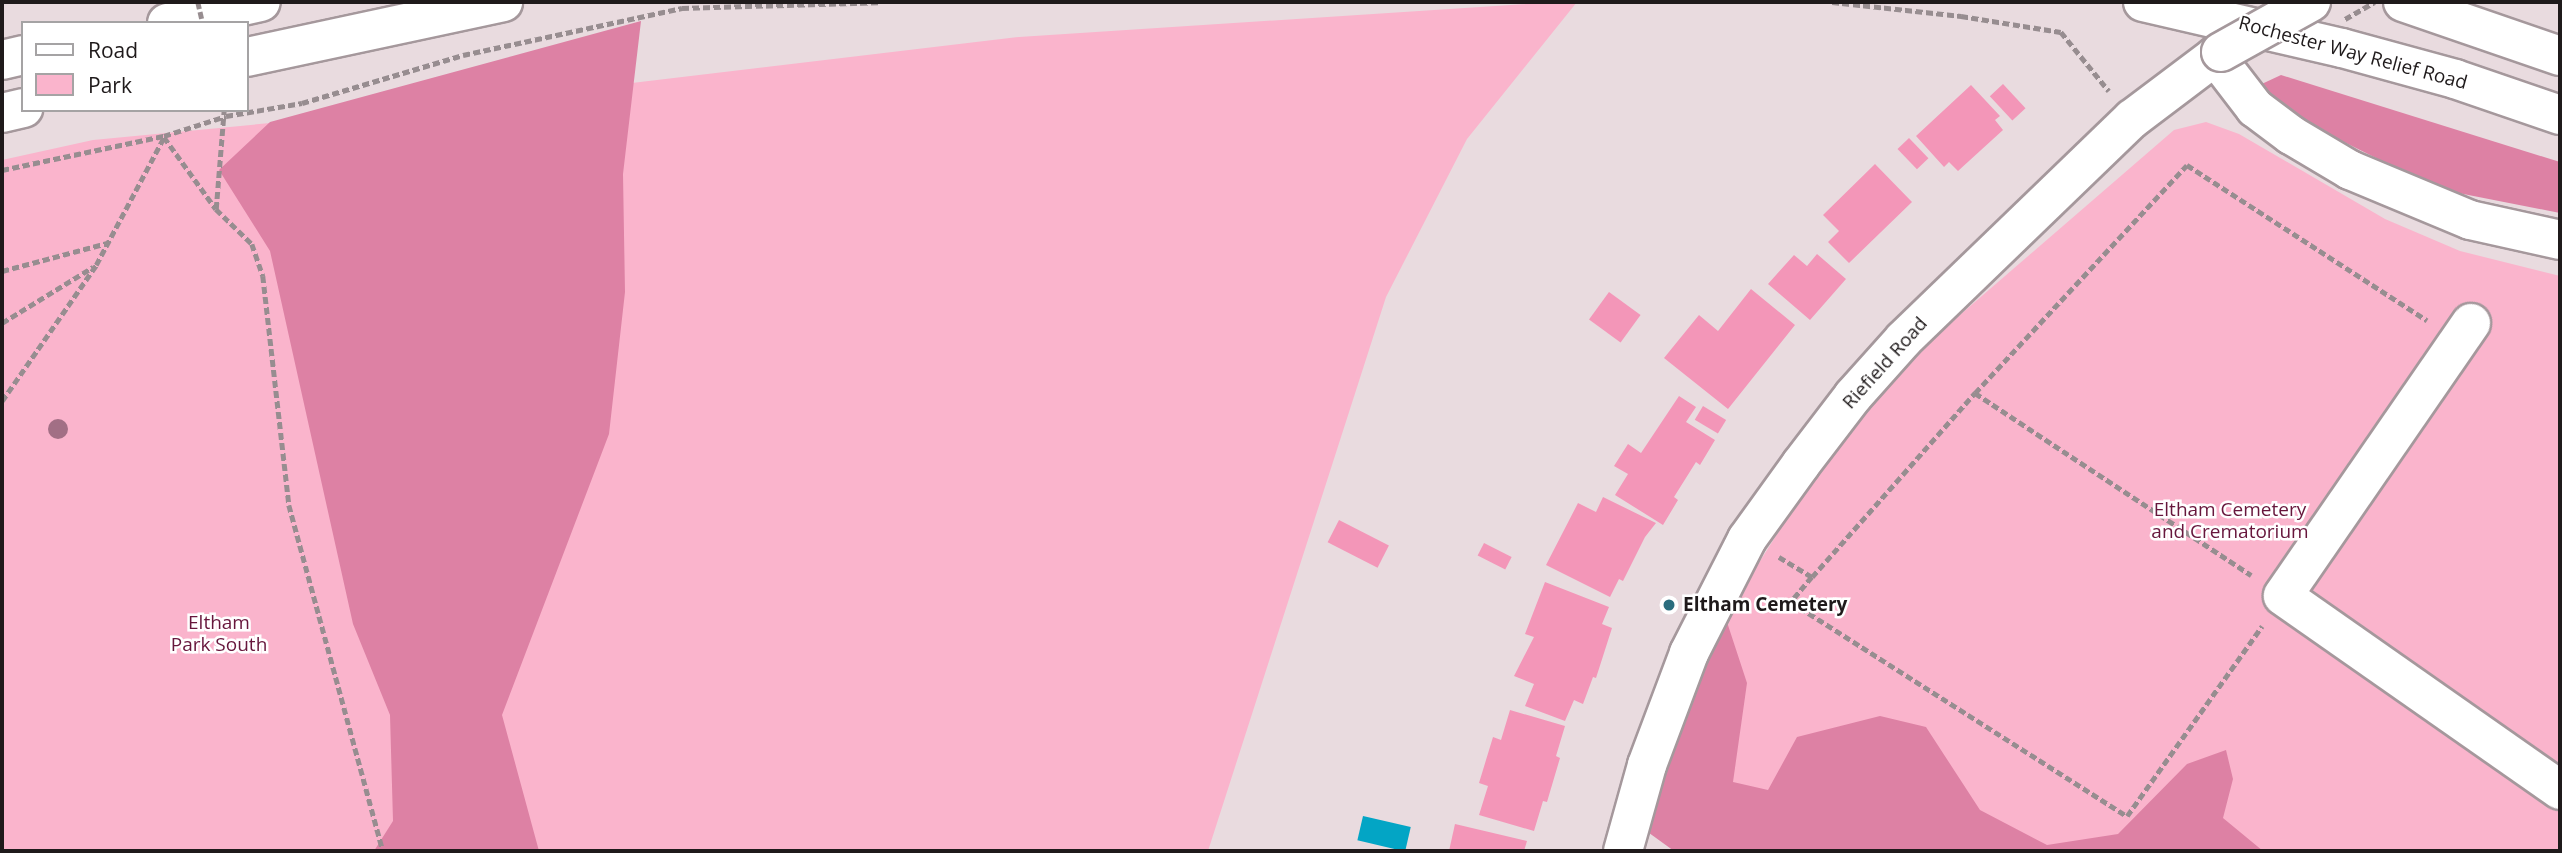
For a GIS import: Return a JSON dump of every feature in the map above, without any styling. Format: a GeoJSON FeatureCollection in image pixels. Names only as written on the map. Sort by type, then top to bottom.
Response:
{"type":"FeatureCollection","features":[{"type":"Feature","properties":{"kind":"main road"},"geometry":{"type":"LineString","coordinates":[[176,21],[261,2]]}},
{"type":"Feature","properties":{"kind":"main road"},"geometry":{"type":"LineString","coordinates":[[248,57],[503,2]]}},
{"type":"Feature","properties":{"kind":"main road","name":"Rochester Way Relief Road"},"geometry":{"type":"LineString","coordinates":[[2143,2],[2342,48],[2455,79],[2560,115]]}},
{"type":"Feature","properties":{"kind":"main road","name":"Riefield Road"},"geometry":{"type":"LineString","coordinates":[[1622,851],[1647,765],[1689,653],[1747,539],[1853,396],[1904,339],[2132,119],[2218,54],[2311,2]]}},
{"type":"Feature","properties":{"kind":"main road"},"geometry":{"type":"LineString","coordinates":[[2403,2],[2560,56]]}},
{"type":"Feature","properties":{"kind":"main road"},"geometry":{"type":"LineString","coordinates":[[2218,54],[2255,108],[2291,135],[2340,165],[2455,216],[2560,240]]}},
{"type":"Feature","properties":{"kind":"main road"},"geometry":{"type":"LineString","coordinates":[[2,60],[21,55]]}},
{"type":"Feature","properties":{"kind":"main road"},"geometry":{"type":"LineString","coordinates":[[2,113],[21,108]]}},
{"type":"Feature","properties":{"kind":"main road"},"geometry":{"type":"LineString","coordinates":[[2465,332],[2283,596],[2560,790]]}},
{"type":"Feature","properties":{"kind":"path"},"geometry":{"type":"LineString","coordinates":[[198,2],[203,21]]}},
{"type":"Feature","properties":{"kind":"path"},"geometry":{"type":"LineString","coordinates":[[248,110],[302,103],[463,55],[682,8],[879,2]]}},
{"type":"Feature","properties":{"kind":"path"},"geometry":{"type":"LineString","coordinates":[[1832,2],[1961,16],[2061,32],[2112,94]]}},
{"type":"Feature","properties":{"kind":"path"},"geometry":{"type":"LineString","coordinates":[[2,170],[164,136],[225,113],[215,209]]}},
{"type":"Feature","properties":{"kind":"path"},"geometry":{"type":"LineString","coordinates":[[164,136],[215,209],[252,244],[263,276],[289,505],[383,851]]}},
{"type":"Feature","properties":{"kind":"path"},"geometry":{"type":"LineString","coordinates":[[2,401],[96,265],[164,136]]}},
{"type":"Feature","properties":{"kind":"path"},"geometry":{"type":"LineString","coordinates":[[1975,393],[2283,596],[2127,816],[1791,602],[1975,393],[2187,165],[2465,332]]}},
{"type":"Feature","properties":{"kind":"path"},"geometry":{"type":"LineString","coordinates":[[2,271],[108,243]]}},
{"type":"Feature","properties":{"kind":"path"},"geometry":{"type":"LineString","coordinates":[[2,323],[96,265]]}},
{"type":"Feature","properties":{"kind":"path"},"geometry":{"type":"LineString","coordinates":[[1747,539],[1812,577]]}},
{"type":"Feature","properties":{"kind":"green space","name":"Eltham Park South"},"geometry":{"type":"Polygon","coordinates":[[[1577,2],[1467,139],[1386,297],[1208,851],[2,851],[2,160],[93,140],[396,111],[1019,37],[1577,2]]]}},
{"type":"Feature","properties":{"kind":"green space","name":"Eltham Cemetery and Crematorium"},"geometry":{"type":"Polygon","coordinates":[[[2206,122],[2239,134],[2385,219],[2460,251],[2560,276],[2560,851],[1674,851],[1707,645],[1829,452],[1902,365],[2174,130],[2206,122]]]}},
{"type":"Feature","properties":{"kind":"shaded area"},"geometry":{"type":"Polygon","coordinates":[[[641,21],[623,174],[625,292],[609,434],[502,715],[539,851],[374,851],[393,821],[390,715],[353,624],[270,251],[219,170],[270,122],[641,21]]]}},
{"type":"Feature","properties":{"kind":"shaded area"},"geometry":{"type":"Polygon","coordinates":[[[2281,75],[2560,162],[2560,213],[2438,189],[2338,139],[2251,89],[2281,75]]]}},
{"type":"Feature","properties":{"kind":"shaded area"},"geometry":{"type":"Polygon","coordinates":[[[1725,616],[1747,683],[1733,782],[1768,790],[1797,737],[1880,716],[1926,727],[1980,810],[2047,845],[2118,834],[2187,764],[2226,750],[2233,779],[2223,818],[2263,851],[1674,851],[1645,830],[1707,645],[1725,616]]]}},
{"type":"Feature","properties":{"kind":"water"},"geometry":{"type":"Polygon","coordinates":[[[1363,816],[1411,827],[1405,851],[1357,840],[1363,816]]]}},
{"type":"Feature","properties":{"kind":"building"},"geometry":{"type":"Polygon","coordinates":[[[2003,84],[2026,108],[2012,120],[1990,96],[2003,84]]]}},
{"type":"Feature","properties":{"kind":"building"},"geometry":{"type":"Polygon","coordinates":[[[1971,85],[2000,116],[1995,120],[2003,130],[1958,171],[1949,162],[1944,167],[1916,136],[1971,85]]]}},
{"type":"Feature","properties":{"kind":"building"},"geometry":{"type":"Polygon","coordinates":[[[1909,138],[1928,158],[1917,169],[1897,149],[1909,138]]]}},
{"type":"Feature","properties":{"kind":"building"},"geometry":{"type":"Polygon","coordinates":[[[1875,164],[1912,202],[1849,263],[1828,242],[1839,231],[1823,215],[1875,164]]]}},
{"type":"Feature","properties":{"kind":"building"},"geometry":{"type":"Polygon","coordinates":[[[1817,254],[1846,279],[1810,320],[1768,284],[1794,255],[1807,266],[1817,254]]]}},
{"type":"Feature","properties":{"kind":"building"},"geometry":{"type":"Polygon","coordinates":[[[1751,289],[1795,325],[1728,409],[1664,358],[1699,315],[1718,331],[1751,289]]]}},
{"type":"Feature","properties":{"kind":"building"},"geometry":{"type":"Polygon","coordinates":[[[1609,292],[1641,315],[1621,342],[1589,320],[1609,292]]]}},
{"type":"Feature","properties":{"kind":"building"},"geometry":{"type":"Polygon","coordinates":[[[1679,396],[1696,407],[1686,422],[1715,440],[1700,465],[1696,462],[1674,497],[1678,500],[1663,525],[1615,495],[1628,474],[1614,466],[1628,444],[1641,453],[1679,396]]]}},
{"type":"Feature","properties":{"kind":"building"},"geometry":{"type":"Polygon","coordinates":[[[1703,406],[1726,420],[1718,434],[1695,420],[1703,406]]]}},
{"type":"Feature","properties":{"kind":"building"},"geometry":{"type":"Polygon","coordinates":[[[1603,497],[1656,523],[1645,537],[1623,581],[1619,579],[1610,597],[1546,565],[1578,503],[1596,512],[1603,497]]]}},
{"type":"Feature","properties":{"kind":"building"},"geometry":{"type":"Polygon","coordinates":[[[1339,520],[1389,545],[1378,568],[1328,542],[1339,520]]]}},
{"type":"Feature","properties":{"kind":"building"},"geometry":{"type":"Polygon","coordinates":[[[1484,543],[1512,557],[1505,570],[1478,555],[1484,543]]]}},
{"type":"Feature","properties":{"kind":"building"},"geometry":{"type":"Polygon","coordinates":[[[1545,582],[1609,607],[1602,624],[1612,628],[1596,678],[1593,677],[1583,704],[1574,700],[1565,721],[1525,706],[1534,684],[1514,676],[1534,637],[1525,634],[1545,582]]]}},
{"type":"Feature","properties":{"kind":"building"},"geometry":{"type":"Polygon","coordinates":[[[1510,710],[1565,726],[1556,756],[1560,758],[1547,802],[1543,801],[1534,831],[1479,815],[1488,786],[1479,783],[1493,737],[1501,740],[1510,710]]]}},
{"type":"Feature","properties":{"kind":"building"},"geometry":{"type":"Polygon","coordinates":[[[1455,824],[1527,841],[1524,851],[1449,851],[1455,824]]]}},
{"type":"Feature","properties":{"kind":"place","name":"Eltham Cemetery"},"geometry":{"type":"Point","coordinates":[1669,605]}}]}
